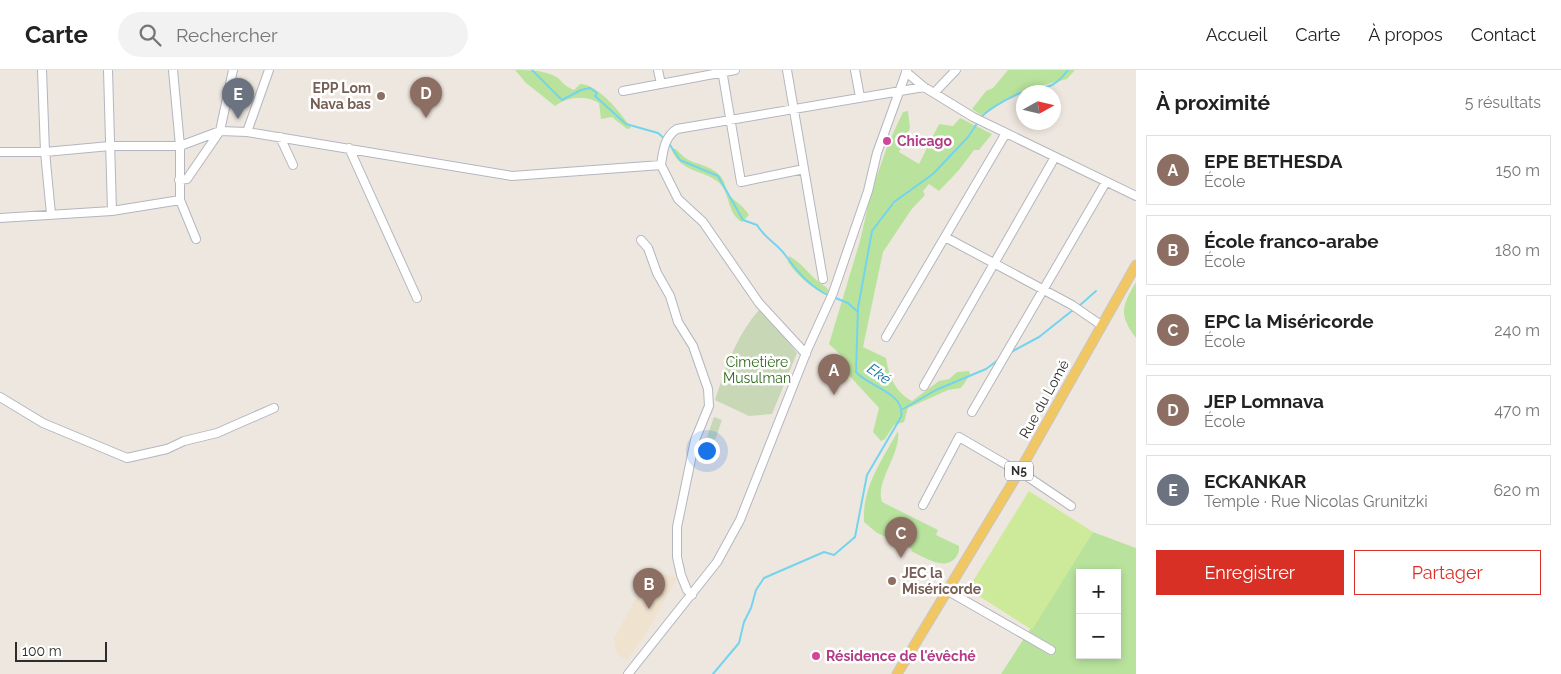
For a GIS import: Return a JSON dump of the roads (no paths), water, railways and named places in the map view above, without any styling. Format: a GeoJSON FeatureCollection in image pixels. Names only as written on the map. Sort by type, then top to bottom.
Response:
{"type":"FeatureCollection","features":[{"type":"Feature","properties":{"kind":"main road","name":"Rue du Lomé"},"geometry":{"type":"LineString","coordinates":[[897,674],[1018,472],[1136,265]]}},
{"type":"Feature","properties":{"kind":"street"},"geometry":{"type":"LineString","coordinates":[[42,70],[45,152],[51,214]]}},
{"type":"Feature","properties":{"kind":"street"},"geometry":{"type":"LineString","coordinates":[[108,70],[112,211]]}},
{"type":"Feature","properties":{"kind":"street"},"geometry":{"type":"LineString","coordinates":[[173,70],[180,146],[180,200],[196,239]]}},
{"type":"Feature","properties":{"kind":"street"},"geometry":{"type":"LineString","coordinates":[[179,180],[187,179],[220,131],[233,70]]}},
{"type":"Feature","properties":{"kind":"street"},"geometry":{"type":"LineString","coordinates":[[247,132],[270,70]]}},
{"type":"Feature","properties":{"kind":"street"},"geometry":{"type":"LineString","coordinates":[[658,70],[661,84]]}},
{"type":"Feature","properties":{"kind":"street"},"geometry":{"type":"LineString","coordinates":[[623,91],[735,70]]}},
{"type":"Feature","properties":{"kind":"street"},"geometry":{"type":"LineString","coordinates":[[787,70],[823,279]]}},
{"type":"Feature","properties":{"kind":"street"},"geometry":{"type":"LineString","coordinates":[[855,70],[860,97]]}},
{"type":"Feature","properties":{"kind":"street"},"geometry":{"type":"LineString","coordinates":[[934,93],[956,70]]}},
{"type":"Feature","properties":{"kind":"street"},"geometry":{"type":"LineString","coordinates":[[722,71],[741,182],[804,169]]}},
{"type":"Feature","properties":{"kind":"street"},"geometry":{"type":"LineString","coordinates":[[628,674],[717,562],[740,520],[806,354],[833,293],[866,198],[877,153],[907,71],[924,87],[973,117],[1136,196]]}},
{"type":"Feature","properties":{"kind":"street"},"geometry":{"type":"LineString","coordinates":[[806,354],[759,303],[703,222],[678,199],[661,166],[666,142],[676,129],[924,87]]}},
{"type":"Feature","properties":{"kind":"street"},"geometry":{"type":"LineString","coordinates":[[0,152],[45,152],[110,146],[180,146],[220,131],[247,132],[280,137],[512,176],[661,166]]}},
{"type":"Feature","properties":{"kind":"street"},"geometry":{"type":"LineString","coordinates":[[886,337],[1006,133]]}},
{"type":"Feature","properties":{"kind":"street"},"geometry":{"type":"LineString","coordinates":[[280,137],[294,165]]}},
{"type":"Feature","properties":{"kind":"street"},"geometry":{"type":"LineString","coordinates":[[349,148],[417,298]]}},
{"type":"Feature","properties":{"kind":"street"},"geometry":{"type":"LineString","coordinates":[[924,386],[1055,157]]}},
{"type":"Feature","properties":{"kind":"street"},"geometry":{"type":"LineString","coordinates":[[972,412],[1106,182]]}},
{"type":"Feature","properties":{"kind":"street"},"geometry":{"type":"LineString","coordinates":[[0,218],[112,211],[180,200]]}},
{"type":"Feature","properties":{"kind":"street"},"geometry":{"type":"LineString","coordinates":[[945,237],[1072,305],[1079,312],[1101,325]]}},
{"type":"Feature","properties":{"kind":"street"},"geometry":{"type":"LineString","coordinates":[[641,240],[648,248],[656,273],[670,296],[678,322],[693,346],[708,389],[709,406],[691,453],[677,527],[677,557],[681,575],[687,590],[692,595]]}},
{"type":"Feature","properties":{"kind":"street"},"geometry":{"type":"LineString","coordinates":[[0,397],[42,423],[128,458],[167,449],[184,441],[217,433],[274,408]]}},
{"type":"Feature","properties":{"kind":"street"},"geometry":{"type":"LineString","coordinates":[[923,505],[959,437],[1071,506]]}},
{"type":"Feature","properties":{"kind":"street"},"geometry":{"type":"LineString","coordinates":[[948,590],[1051,650]]}},
{"type":"Feature","properties":{"kind":"waterway"},"geometry":{"type":"LineString","coordinates":[[532,70],[562,100],[581,90],[590,88],[597,93],[595,96],[626,124],[658,133],[665,139]]}},
{"type":"Feature","properties":{"kind":"waterway","name":"Eké"},"geometry":{"type":"LineString","coordinates":[[980,118],[994,107],[1020,93],[1051,86],[1068,70]]}},
{"type":"Feature","properties":{"kind":"waterway","name":"Eké"},"geometry":{"type":"LineString","coordinates":[[713,674],[739,643],[744,622],[751,608],[756,590],[764,578],[824,552],[834,555],[855,537],[867,475],[901,417],[901,409],[898,402],[856,372],[858,308],[872,231],[894,202],[933,174],[968,137],[978,122]]}},
{"type":"Feature","properties":{"kind":"waterway"},"geometry":{"type":"LineString","coordinates":[[668,142],[680,160],[718,176],[743,220],[757,225],[783,252],[804,278],[828,295]]}},
{"type":"Feature","properties":{"kind":"waterway"},"geometry":{"type":"LineString","coordinates":[[1079,306],[1096,291]]}},
{"type":"Feature","properties":{"kind":"waterway"},"geometry":{"type":"LineString","coordinates":[[833,297],[848,303],[858,312]]}},
{"type":"Feature","properties":{"kind":"waterway"},"geometry":{"type":"LineString","coordinates":[[1011,352],[1039,337],[1073,310]]}},
{"type":"Feature","properties":{"kind":"waterway"},"geometry":{"type":"LineString","coordinates":[[903,409],[936,390],[986,369],[998,360]]}},
{"type":"Feature","properties":{"kind":"place","name":"EPP Lom Nava bas"},"geometry":{"type":"Point","coordinates":[381,96]}},
{"type":"Feature","properties":{"kind":"place","name":"JEP Lomnava"},"geometry":{"type":"Point","coordinates":[426,118]}},
{"type":"Feature","properties":{"kind":"place","name":"ECKANKAR"},"geometry":{"type":"Point","coordinates":[238,119]}},
{"type":"Feature","properties":{"kind":"place","name":"Chicago"},"geometry":{"type":"Point","coordinates":[887,141]}},
{"type":"Feature","properties":{"kind":"place","name":"EPE BETHESDA"},"geometry":{"type":"Point","coordinates":[834,395]}},
{"type":"Feature","properties":{"kind":"place","name":"EPC la Miséricorde"},"geometry":{"type":"Point","coordinates":[901,558]}},
{"type":"Feature","properties":{"kind":"place","name":"JEC la Miséricorde"},"geometry":{"type":"Point","coordinates":[892,581]}},
{"type":"Feature","properties":{"kind":"place","name":"École franco-arabe"},"geometry":{"type":"Point","coordinates":[649,609]}},
{"type":"Feature","properties":{"kind":"place","name":"Résidence de l'évêché"},"geometry":{"type":"Point","coordinates":[816,656]}},
{"type":"Feature","properties":{"kind":"park label","name":"Cimetière Musulman"},"geometry":{"type":"Point","coordinates":[757,370]}}]}
